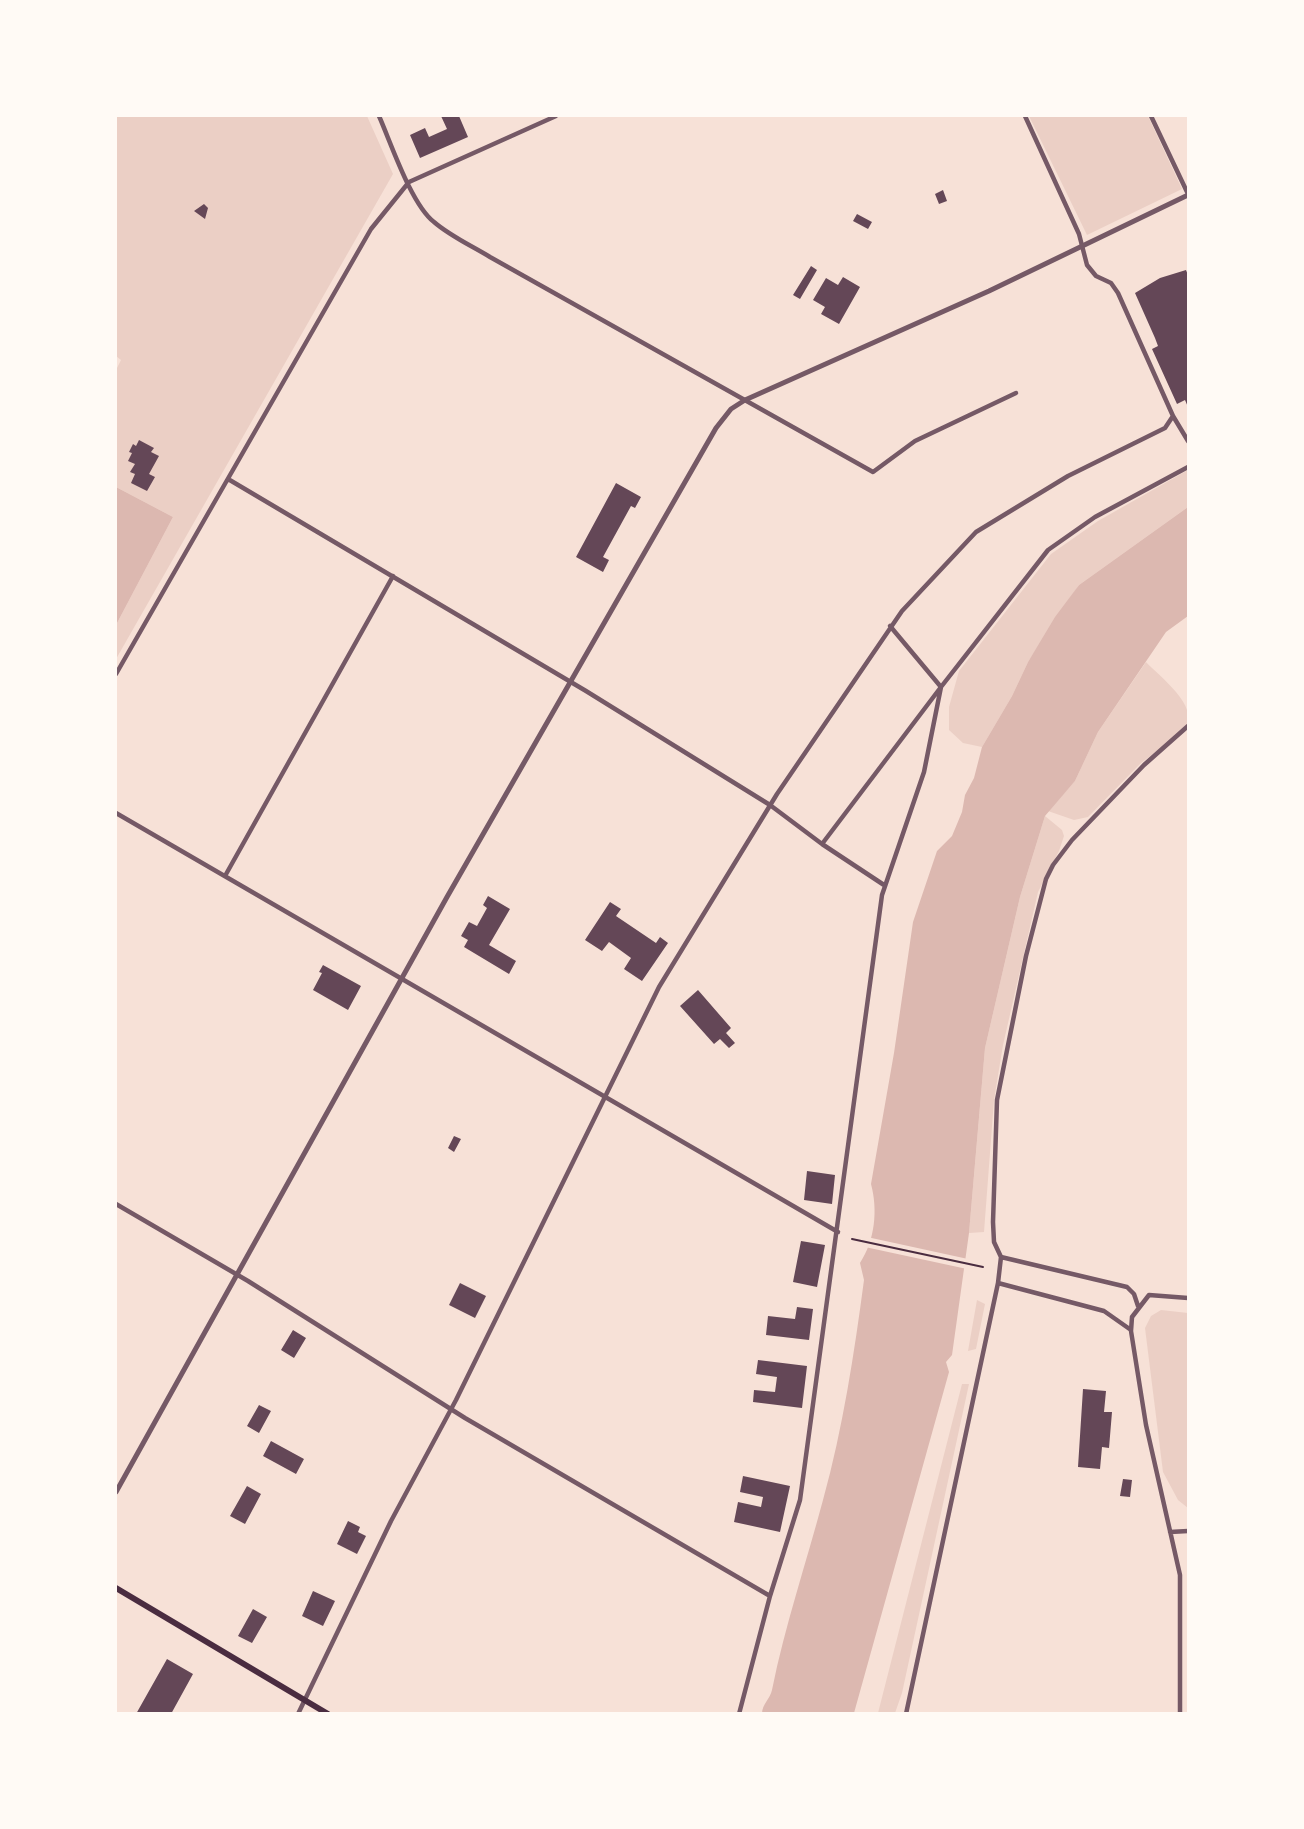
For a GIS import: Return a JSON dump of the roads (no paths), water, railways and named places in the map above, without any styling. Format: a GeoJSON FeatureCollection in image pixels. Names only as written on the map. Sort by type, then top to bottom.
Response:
{"type":"FeatureCollection","features":[{"type":"Feature","properties":{"kind":"main road"},"geometry":{"type":"LineString","coordinates":[[116,1588],[328,1713]]}},
{"type":"Feature","properties":{"kind":"street"},"geometry":{"type":"LineString","coordinates":[[379,116],[424,212],[434,222],[490,257],[873,472],[915,441],[1016,393]]}},
{"type":"Feature","properties":{"kind":"street"},"geometry":{"type":"LineString","coordinates":[[116,674],[371,229],[409,182],[556,116]]}},
{"type":"Feature","properties":{"kind":"street"},"geometry":{"type":"LineString","coordinates":[[1025,116],[1074,222],[1087,265],[1096,276],[1111,283],[1118,293],[1173,416],[1188,441]]}},
{"type":"Feature","properties":{"kind":"street"},"geometry":{"type":"LineString","coordinates":[[116,1492],[402,977],[716,428],[731,409],[745,400],[1082,247],[1188,194],[1151,116]]}},
{"type":"Feature","properties":{"kind":"street"},"geometry":{"type":"LineString","coordinates":[[298,1713],[391,1521],[451,1408],[659,987],[770,805],[890,626],[976,531],[1068,476],[1165,428],[1173,416]]}},
{"type":"Feature","properties":{"kind":"street"},"geometry":{"type":"LineString","coordinates":[[822,844],[1048,550],[1096,517],[1188,467]]}},
{"type":"Feature","properties":{"kind":"street"},"geometry":{"type":"LineString","coordinates":[[228,479],[571,681],[770,805],[884,885]]}},
{"type":"Feature","properties":{"kind":"street"},"geometry":{"type":"LineString","coordinates":[[225,876],[393,576]]}},
{"type":"Feature","properties":{"kind":"street"},"geometry":{"type":"LineString","coordinates":[[890,626],[941,687]]}},
{"type":"Feature","properties":{"kind":"street"},"geometry":{"type":"LineString","coordinates":[[739,1713],[770,1596],[800,1500],[884,885],[924,772],[941,687]]}},
{"type":"Feature","properties":{"kind":"street"},"geometry":{"type":"LineString","coordinates":[[906,1713],[998,1283],[1001,1257],[994,1242],[993,1222],[997,1100],[1006,1046],[1041,892],[1052,865],[1072,840],[1144,765],[1188,726]]}},
{"type":"Feature","properties":{"kind":"street"},"geometry":{"type":"LineString","coordinates":[[116,813],[838,1232]]}},
{"type":"Feature","properties":{"kind":"street"},"geometry":{"type":"LineString","coordinates":[[116,1204],[238,1275],[451,1408],[770,1596]]}},
{"type":"Feature","properties":{"kind":"street"},"geometry":{"type":"LineString","coordinates":[[1001,1257],[1127,1287],[1134,1293],[1138,1307]]}},
{"type":"Feature","properties":{"kind":"street"},"geometry":{"type":"LineString","coordinates":[[998,1283],[1104,1311],[1131,1331]]}},
{"type":"Feature","properties":{"kind":"street"},"geometry":{"type":"LineString","coordinates":[[1180,1713],[1180,1575],[1146,1425],[1131,1331],[1132,1317],[1149,1296],[1188,1297]]}},
{"type":"Feature","properties":{"kind":"street"},"geometry":{"type":"LineString","coordinates":[[1170,1532],[1188,1531]]}}]}
